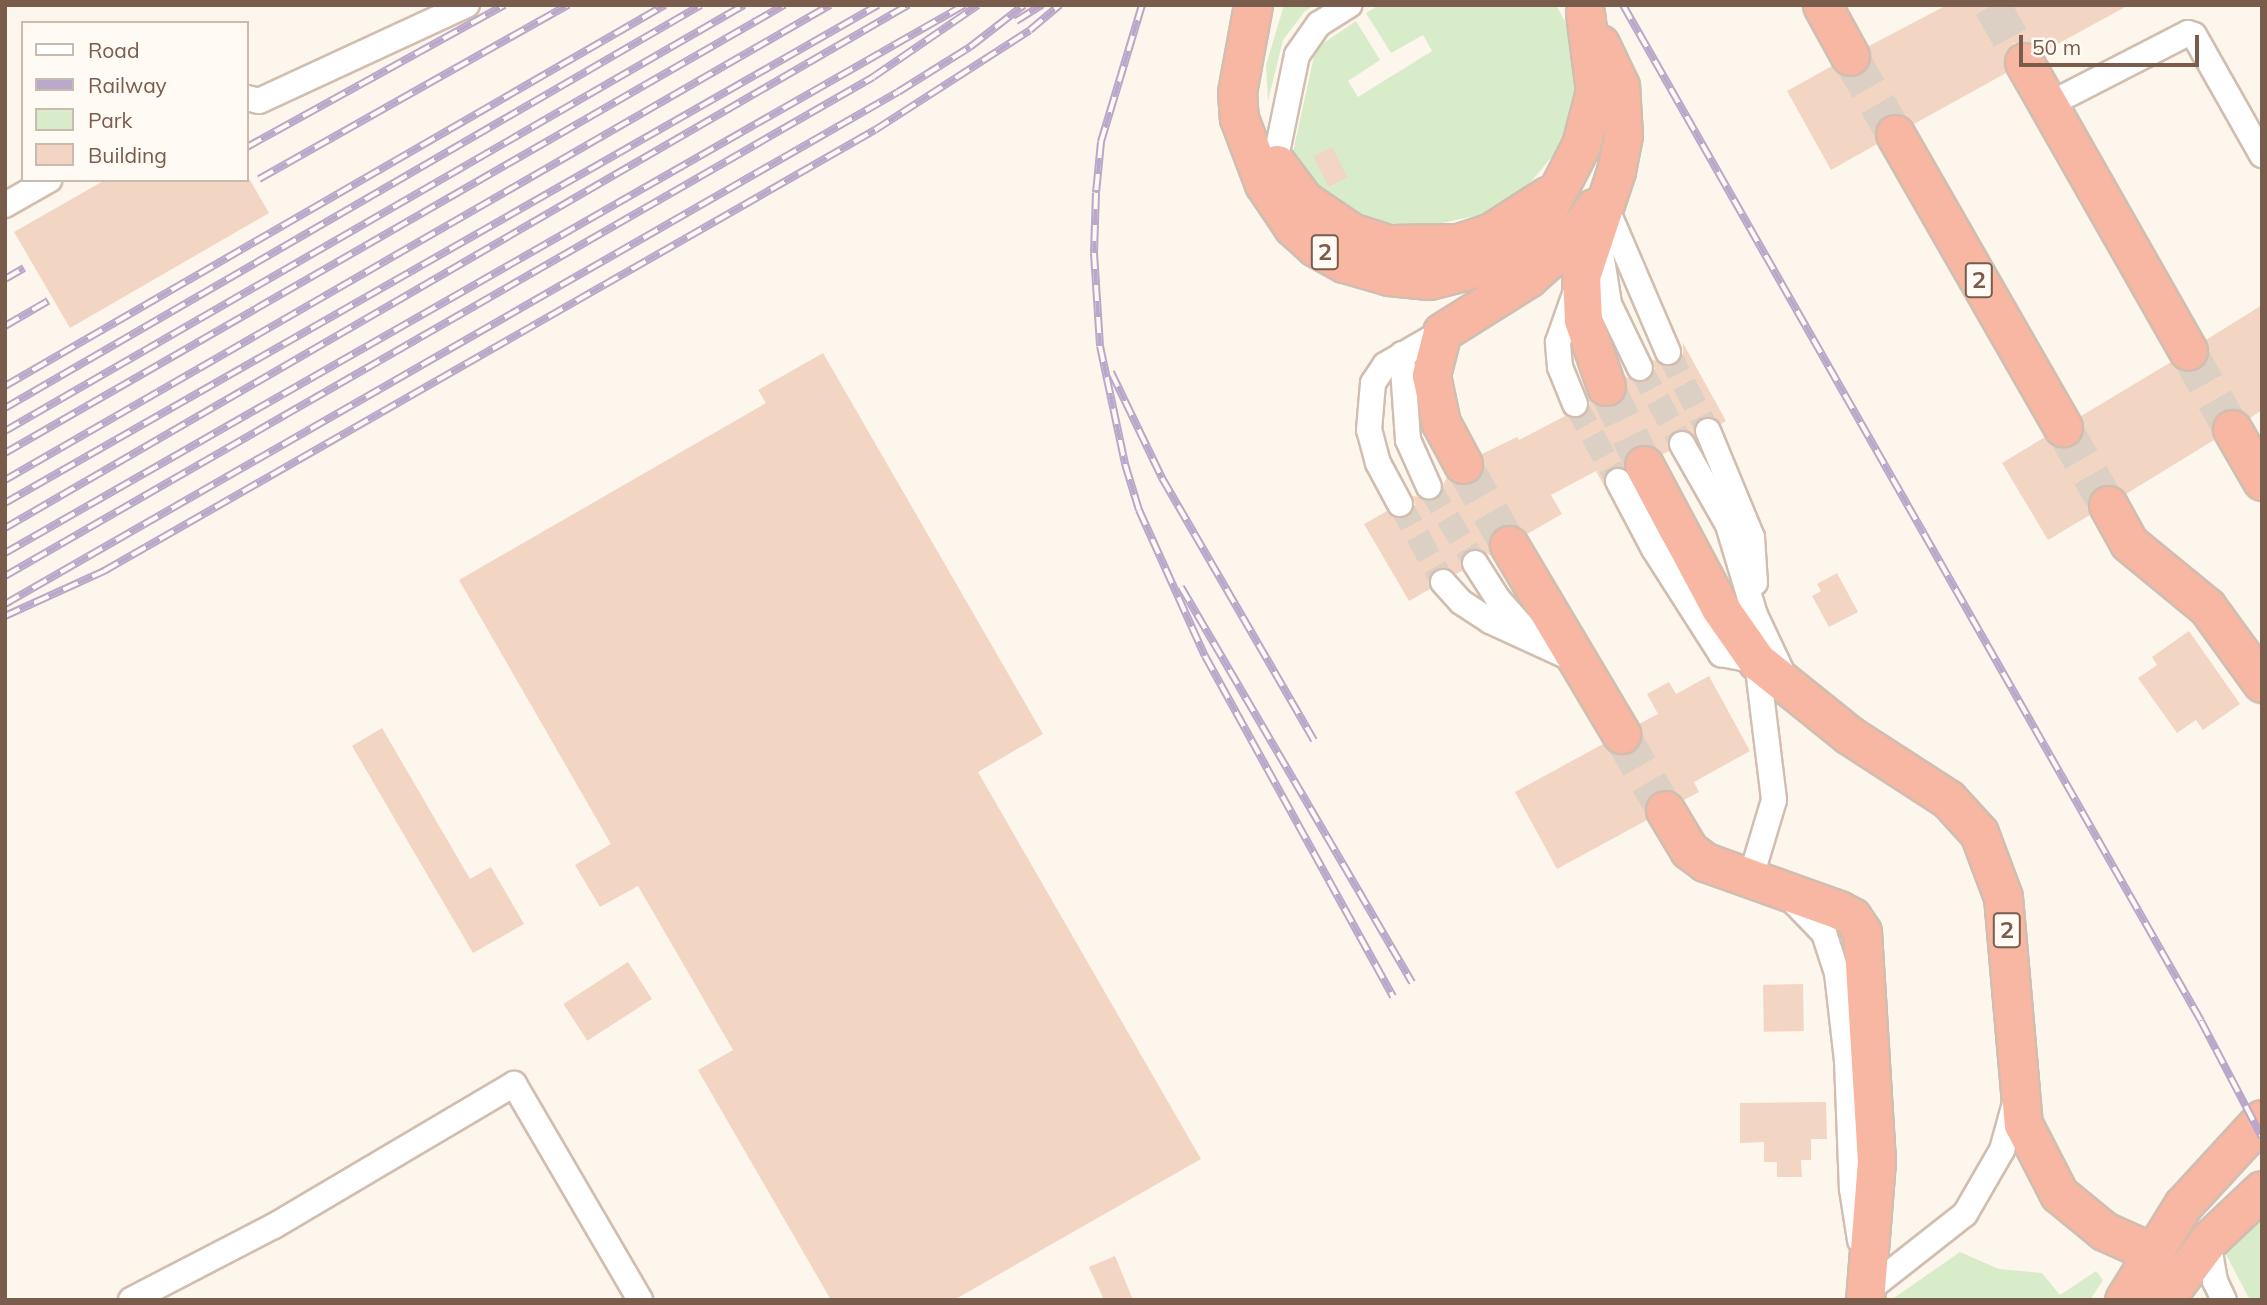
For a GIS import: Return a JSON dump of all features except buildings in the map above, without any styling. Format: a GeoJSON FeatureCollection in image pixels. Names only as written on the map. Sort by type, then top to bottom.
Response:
{"type":"FeatureCollection","features":[{"type":"Feature","properties":{"kind":"highway","name":"2"},"geometry":{"type":"LineString","coordinates":[[1255,5],[1252,79],[1258,118],[1275,162],[1304,200],[1351,232],[1400,245],[1423,247],[1469,240],[1491,232],[1560,188]]}},
{"type":"Feature","properties":{"kind":"highway","name":"2"},"geometry":{"type":"LineString","coordinates":[[1255,5],[1239,61],[1239,118],[1264,184],[1293,227],[1315,247],[1344,263],[1389,276],[1429,281],[1459,275],[1515,249],[1544,217],[1581,145],[1595,91],[1583,9]]}},
{"type":"Feature","properties":{"kind":"highway"},"geometry":{"type":"LineString","coordinates":[[1822,5],[1850,56]]}},
{"type":"Feature","properties":{"kind":"highway","name":"2"},"geometry":{"type":"LineString","coordinates":[[1583,9],[1620,86],[1623,135],[1606,201],[1581,276],[1583,320],[1606,386]]}},
{"type":"Feature","properties":{"kind":"highway"},"geometry":{"type":"LineString","coordinates":[[2024,62],[2188,351]]}},
{"type":"Feature","properties":{"kind":"highway","name":"2"},"geometry":{"type":"LineString","coordinates":[[1895,134],[2063,427]]}},
{"type":"Feature","properties":{"kind":"highway","name":"2"},"geometry":{"type":"LineString","coordinates":[[1442,332],[1552,259],[1588,217],[1606,201]]}},
{"type":"Feature","properties":{"kind":"highway"},"geometry":{"type":"LineString","coordinates":[[1442,332],[1431,375],[1441,423],[1463,464]]}},
{"type":"Feature","properties":{"kind":"highway"},"geometry":{"type":"LineString","coordinates":[[2232,429],[2262,481]]}},
{"type":"Feature","properties":{"kind":"highway","name":"2"},"geometry":{"type":"LineString","coordinates":[[1631,473],[1757,662],[1849,735],[1948,799],[1979,833],[2003,897],[2018,1094],[2023,1124],[2059,1194],[2104,1231],[2151,1252]]}},
{"type":"Feature","properties":{"kind":"highway"},"geometry":{"type":"LineString","coordinates":[[2108,505],[2129,543],[2207,607],[2262,683]]}},
{"type":"Feature","properties":{"kind":"highway"},"geometry":{"type":"LineString","coordinates":[[1509,545],[1621,734]]}},
{"type":"Feature","properties":{"kind":"highway"},"geometry":{"type":"LineString","coordinates":[[1665,810],[1689,850],[1705,862],[1785,893],[1839,910],[1852,917],[1862,932],[1875,1147],[1868,1284]]}},
{"type":"Feature","properties":{"kind":"highway"},"geometry":{"type":"LineString","coordinates":[[2124,1300],[2151,1252],[2183,1205],[2262,1119]]}},
{"type":"Feature","properties":{"kind":"highway"},"geometry":{"type":"LineString","coordinates":[[2164,1300],[2208,1241],[2262,1189]]}},
{"type":"Feature","properties":{"kind":"street"},"geometry":{"type":"LineString","coordinates":[[248,98],[259,101],[467,5]]}},
{"type":"Feature","properties":{"kind":"street"},"geometry":{"type":"LineString","coordinates":[[1275,162],[1297,55],[1319,24],[1349,5]]}},
{"type":"Feature","properties":{"kind":"street"},"geometry":{"type":"LineString","coordinates":[[2048,105],[2188,33],[2194,35],[2262,155]]}},
{"type":"Feature","properties":{"kind":"street"},"geometry":{"type":"LineString","coordinates":[[5,205],[45,182]]}},
{"type":"Feature","properties":{"kind":"street"},"geometry":{"type":"LineString","coordinates":[[1606,201],[1668,352]]}},
{"type":"Feature","properties":{"kind":"street"},"geometry":{"type":"LineString","coordinates":[[1606,201],[1609,304],[1640,368]]}},
{"type":"Feature","properties":{"kind":"street"},"geometry":{"type":"LineString","coordinates":[[1575,404],[1560,367],[1558,342],[1581,276]]}},
{"type":"Feature","properties":{"kind":"street"},"geometry":{"type":"LineString","coordinates":[[1400,504],[1378,463],[1369,430],[1368,403],[1379,374],[1402,354],[1442,332]]}},
{"type":"Feature","properties":{"kind":"street"},"geometry":{"type":"LineString","coordinates":[[1402,354],[1408,440],[1429,487]]}},
{"type":"Feature","properties":{"kind":"street"},"geometry":{"type":"LineString","coordinates":[[1708,431],[1752,537],[1755,615]]}},
{"type":"Feature","properties":{"kind":"street"},"geometry":{"type":"LineString","coordinates":[[1682,444],[1728,526],[1769,651],[1795,691]]}},
{"type":"Feature","properties":{"kind":"street"},"geometry":{"type":"LineString","coordinates":[[1475,563],[1498,599],[1532,638]]}},
{"type":"Feature","properties":{"kind":"street"},"geometry":{"type":"LineString","coordinates":[[1443,582],[1461,602],[1490,621],[1532,638],[1580,663]]}},
{"type":"Feature","properties":{"kind":"street"},"geometry":{"type":"LineString","coordinates":[[1750,880],[1774,800],[1757,662]]}},
{"type":"Feature","properties":{"kind":"street"},"geometry":{"type":"LineString","coordinates":[[131,1300],[274,1226],[514,1084],[640,1300]]}},
{"type":"Feature","properties":{"kind":"street"},"geometry":{"type":"LineString","coordinates":[[1868,1284],[1965,1214],[2002,1150],[2018,1094]]}},
{"type":"Feature","properties":{"kind":"street"},"geometry":{"type":"LineString","coordinates":[[2208,1241],[2215,1281],[2224,1300]]}},
{"type":"Feature","properties":{"kind":"green space"},"geometry":{"type":"Polygon","coordinates":[[[1284,5],[1315,5],[1305,11],[1283,40],[1268,101],[1266,65],[1284,5]]]}},
{"type":"Feature","properties":{"kind":"green space"},"geometry":{"type":"Polygon","coordinates":[[[1379,5],[1556,5],[1568,27],[1575,93],[1560,147],[1525,189],[1479,215],[1424,227],[1382,222],[1338,204],[1305,175],[1293,152],[1314,56],[1322,44],[1356,21],[1380,60],[1348,81],[1358,97],[1432,51],[1423,35],[1391,53],[1366,13],[1379,5]]]}},
{"type":"Feature","properties":{"kind":"green space"},"geometry":{"type":"Polygon","coordinates":[[[2262,1217],[2262,1300],[2250,1300],[2222,1247],[2262,1217]]]}},
{"type":"Feature","properties":{"kind":"green space"},"geometry":{"type":"Polygon","coordinates":[[[1960,1252],[1999,1269],[2042,1273],[2060,1295],[2096,1271],[2103,1280],[2090,1300],[1891,1300],[1960,1252]]]}},
{"type":"Feature","properties":{"kind":"tunnel"},"geometry":{"type":"LineString","coordinates":[[1992,5],[2024,62]]}},
{"type":"Feature","properties":{"kind":"tunnel"},"geometry":{"type":"LineString","coordinates":[[1850,56],[1895,134]]}},
{"type":"Feature","properties":{"kind":"tunnel"},"geometry":{"type":"LineString","coordinates":[[2188,351],[2232,429]]}},
{"type":"Feature","properties":{"kind":"tunnel"},"geometry":{"type":"LineString","coordinates":[[1668,352],[1708,431]]}},
{"type":"Feature","properties":{"kind":"tunnel"},"geometry":{"type":"LineString","coordinates":[[1640,368],[1682,444]]}},
{"type":"Feature","properties":{"kind":"tunnel"},"geometry":{"type":"LineString","coordinates":[[1606,386],[1644,465]]}},
{"type":"Feature","properties":{"kind":"tunnel"},"geometry":{"type":"LineString","coordinates":[[1575,404],[1618,481]]}},
{"type":"Feature","properties":{"kind":"tunnel"},"geometry":{"type":"LineString","coordinates":[[2063,427],[2108,505]]}},
{"type":"Feature","properties":{"kind":"tunnel"},"geometry":{"type":"LineString","coordinates":[[1463,464],[1509,545]]}},
{"type":"Feature","properties":{"kind":"tunnel"},"geometry":{"type":"LineString","coordinates":[[1429,487],[1475,563]]}},
{"type":"Feature","properties":{"kind":"tunnel"},"geometry":{"type":"LineString","coordinates":[[1400,504],[1443,582]]}},
{"type":"Feature","properties":{"kind":"tunnel"},"geometry":{"type":"LineString","coordinates":[[1621,734],[1665,810]]}},
{"type":"Feature","properties":{"kind":"railway"},"geometry":{"type":"LineString","coordinates":[[248,146],[504,5]]}},
{"type":"Feature","properties":{"kind":"railway"},"geometry":{"type":"LineString","coordinates":[[259,179],[568,5]]}},
{"type":"Feature","properties":{"kind":"railway"},"geometry":{"type":"LineString","coordinates":[[5,386],[665,5]]}},
{"type":"Feature","properties":{"kind":"railway"},"geometry":{"type":"LineString","coordinates":[[5,408],[701,5]]}},
{"type":"Feature","properties":{"kind":"railway"},"geometry":{"type":"LineString","coordinates":[[5,431],[744,5]]}},
{"type":"Feature","properties":{"kind":"railway"},"geometry":{"type":"LineString","coordinates":[[5,453],[784,5]]}},
{"type":"Feature","properties":{"kind":"railway"},"geometry":{"type":"LineString","coordinates":[[5,480],[830,5]]}},
{"type":"Feature","properties":{"kind":"railway"},"geometry":{"type":"LineString","coordinates":[[5,503],[878,5]]}},
{"type":"Feature","properties":{"kind":"railway"},"geometry":{"type":"LineString","coordinates":[[5,528],[908,5]]}},
{"type":"Feature","properties":{"kind":"railway"},"geometry":{"type":"LineString","coordinates":[[5,553],[964,5]]}},
{"type":"Feature","properties":{"kind":"railway"},"geometry":{"type":"LineString","coordinates":[[5,576],[873,77],[978,5]]}},
{"type":"Feature","properties":{"kind":"railway"},"geometry":{"type":"LineString","coordinates":[[5,604],[898,92],[970,47],[1024,5]]}},
{"type":"Feature","properties":{"kind":"railway"},"geometry":{"type":"LineString","coordinates":[[1016,21],[1042,5]]}},
{"type":"Feature","properties":{"kind":"railway"},"geometry":{"type":"LineString","coordinates":[[5,616],[104,571],[875,130],[1030,30],[1060,5]]}},
{"type":"Feature","properties":{"kind":"railway"},"geometry":{"type":"LineString","coordinates":[[1142,5],[1101,142],[1096,193],[1094,253],[1100,346],[1125,464],[1139,510],[1205,656],[1393,996]]}},
{"type":"Feature","properties":{"kind":"railway"},"geometry":{"type":"LineString","coordinates":[[1623,5],[2201,1021],[2262,1137]]}},
{"type":"Feature","properties":{"kind":"railway"},"geometry":{"type":"LineString","coordinates":[[5,279],[24,268]]}},
{"type":"Feature","properties":{"kind":"railway"},"geometry":{"type":"LineString","coordinates":[[5,326],[48,301]]}},
{"type":"Feature","properties":{"kind":"railway"},"geometry":{"type":"LineString","coordinates":[[1111,372],[1162,478],[1314,740]]}},
{"type":"Feature","properties":{"kind":"railway"},"geometry":{"type":"LineString","coordinates":[[1181,587],[1412,983]]}}]}
